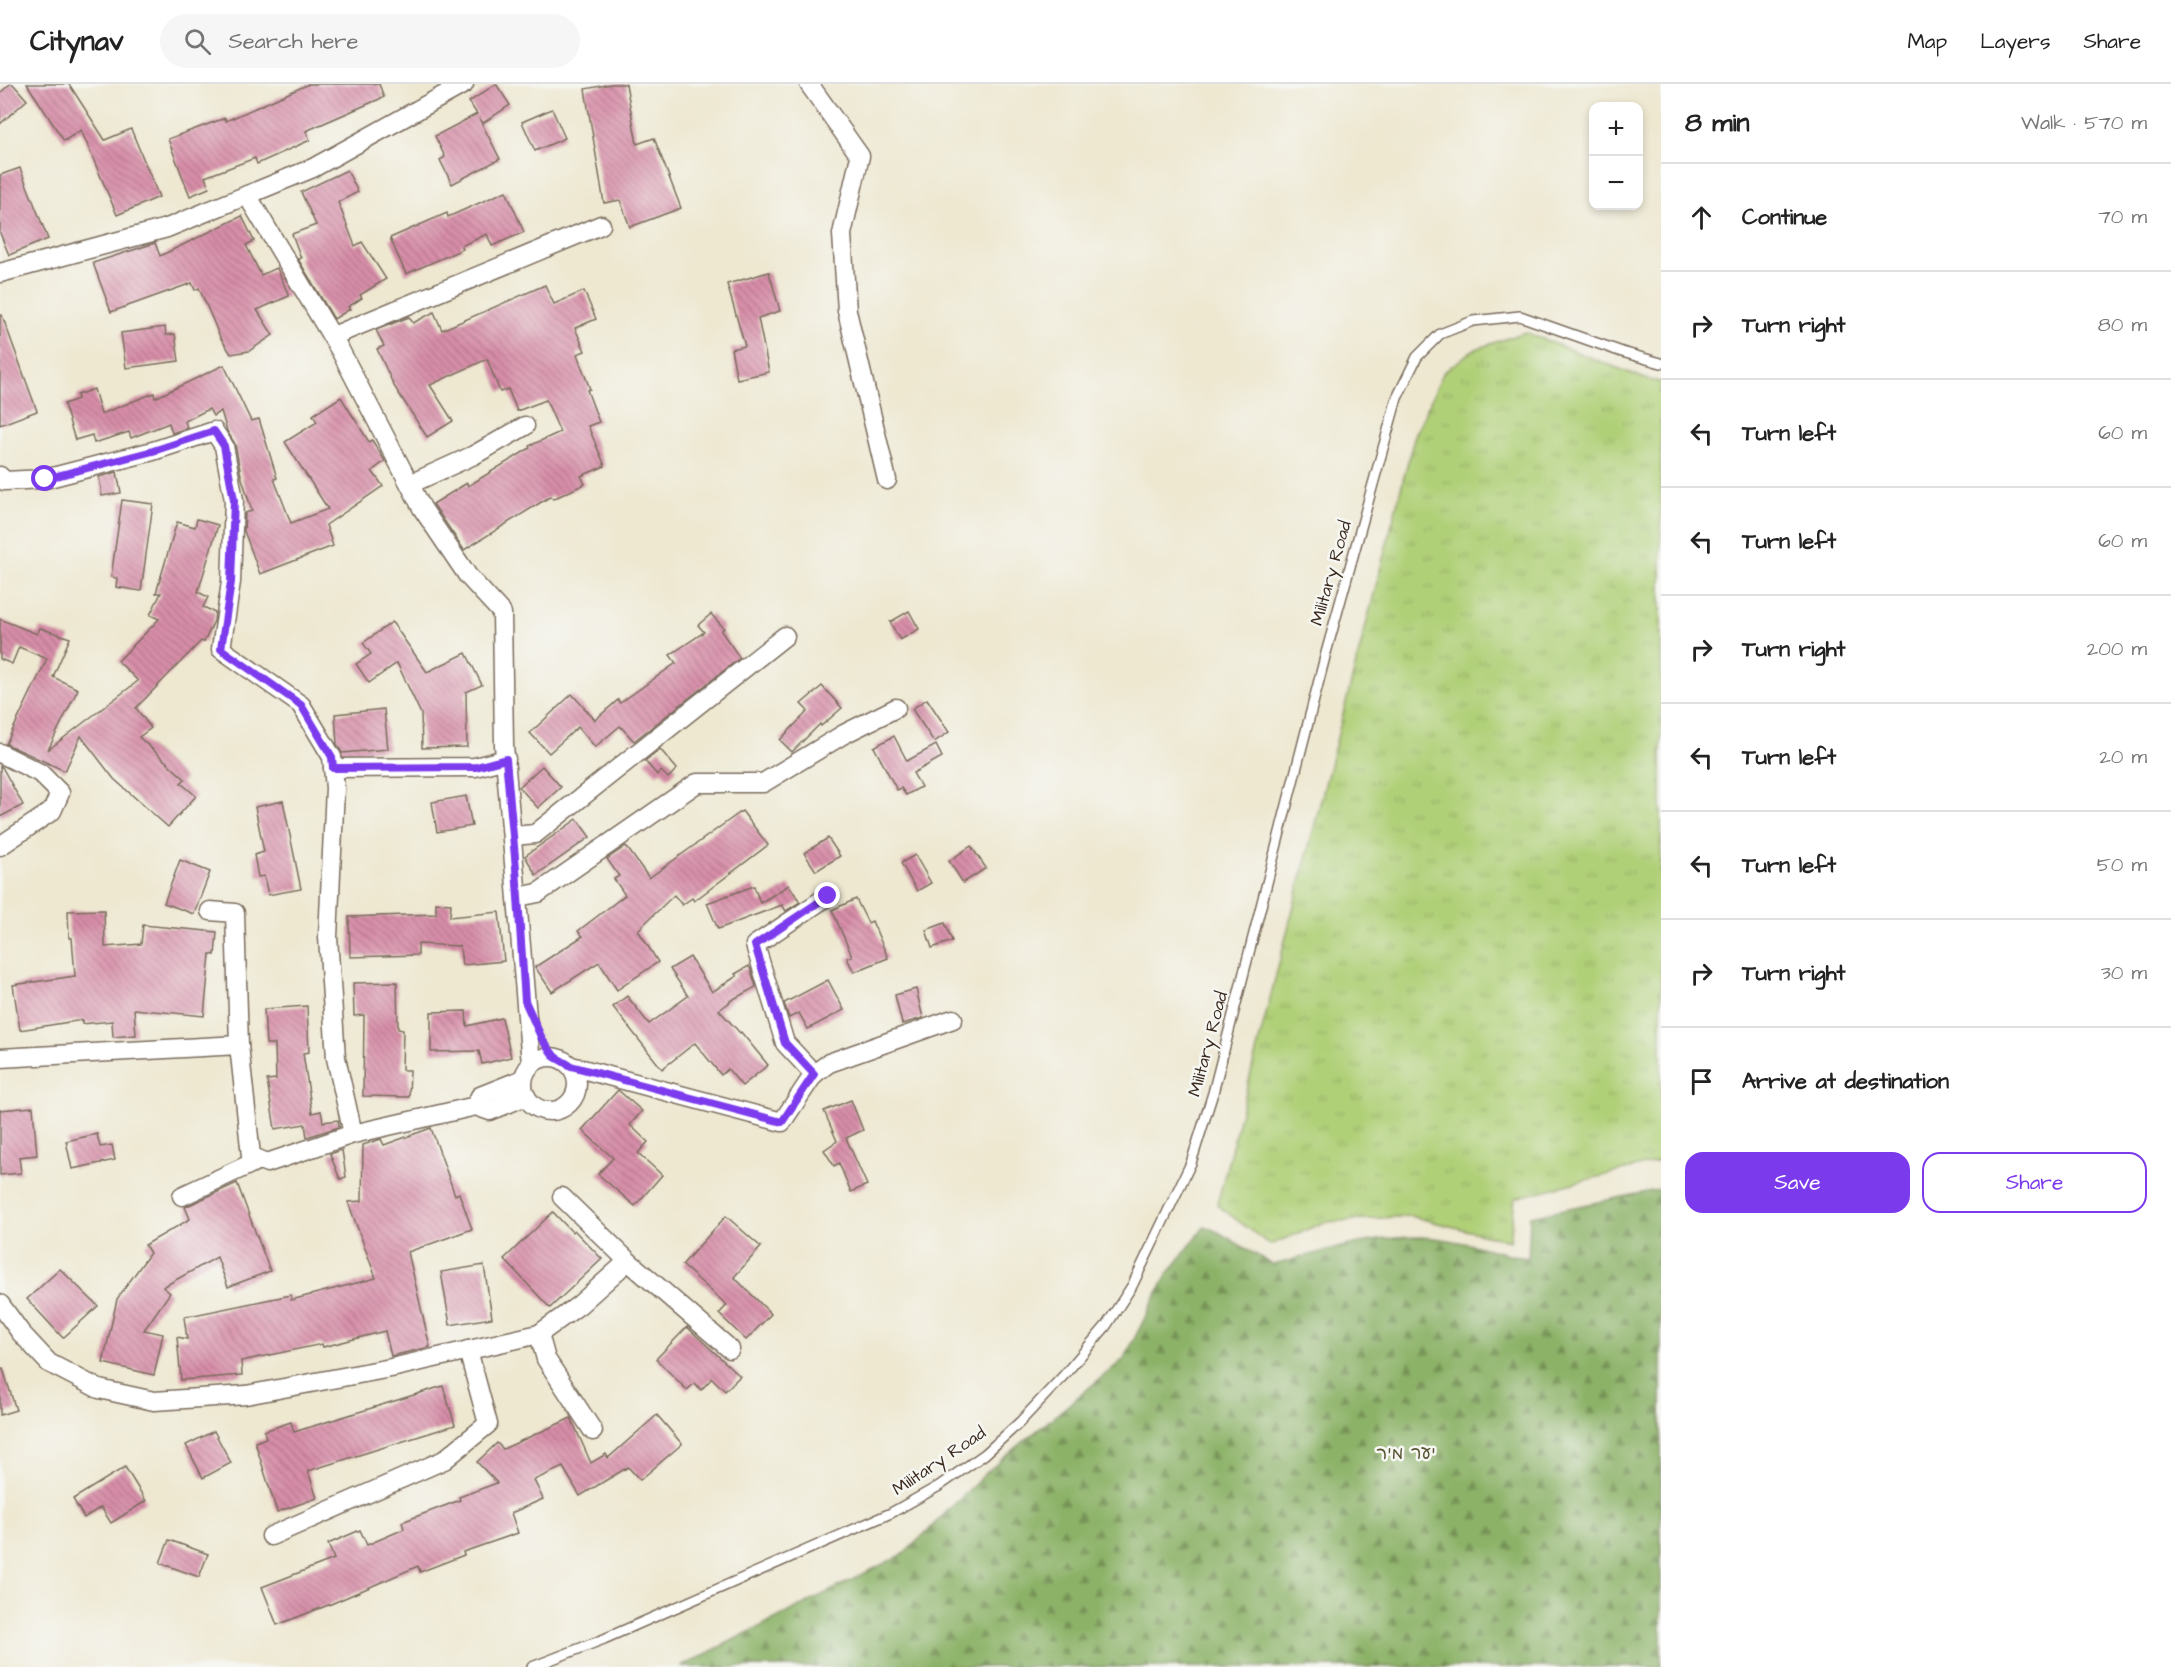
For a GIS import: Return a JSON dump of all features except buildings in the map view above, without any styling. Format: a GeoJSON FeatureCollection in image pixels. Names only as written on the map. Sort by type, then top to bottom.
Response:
{"type":"FeatureCollection","features":[{"type":"Feature","properties":{"kind":"street"},"geometry":{"type":"LineString","coordinates":[[0,273],[167,228],[313,168],[464,84]]}},
{"type":"Feature","properties":{"kind":"street"},"geometry":{"type":"LineString","coordinates":[[809,84],[860,156],[842,234],[847,311],[887,480]]}},
{"type":"Feature","properties":{"kind":"street"},"geometry":{"type":"LineString","coordinates":[[247,195],[333,336],[422,508],[468,576],[502,613],[506,759],[525,1001],[527,1080],[531,1103],[546,1110],[555,1110],[571,1101],[577,1083],[575,1074],[543,1041],[525,1001]]}},
{"type":"Feature","properties":{"kind":"street"},"geometry":{"type":"LineString","coordinates":[[333,336],[601,225]]}},
{"type":"Feature","properties":{"kind":"street"},"geometry":{"type":"LineString","coordinates":[[410,484],[474,455],[525,426]]}},
{"type":"Feature","properties":{"kind":"street"},"geometry":{"type":"LineString","coordinates":[[0,476],[3,481],[45,479],[153,451],[214,431],[224,446],[234,500],[231,582],[221,649],[301,705],[332,757],[335,788],[328,936],[336,1058],[353,1134]]}},
{"type":"Feature","properties":{"kind":"street"},"geometry":{"type":"LineString","coordinates":[[513,837],[535,834],[785,636]]}},
{"type":"Feature","properties":{"kind":"street"},"geometry":{"type":"LineString","coordinates":[[518,897],[538,893],[697,783],[762,783],[844,734],[896,708]]}},
{"type":"Feature","properties":{"kind":"street"},"geometry":{"type":"LineString","coordinates":[[0,753],[40,773],[60,793],[52,811],[0,846]]}},
{"type":"Feature","properties":{"kind":"street"},"geometry":{"type":"LineString","coordinates":[[333,768],[476,767],[506,759]]}},
{"type":"Feature","properties":{"kind":"street"},"geometry":{"type":"LineString","coordinates":[[814,1074],[785,1043],[755,945],[828,896]]}},
{"type":"Feature","properties":{"kind":"street"},"geometry":{"type":"LineString","coordinates":[[210,911],[235,914],[239,1045],[251,1156],[267,1163],[353,1134],[476,1106],[490,1111],[527,1080],[538,1059],[563,1062],[782,1122],[814,1074],[829,1063],[954,1019]]}},
{"type":"Feature","properties":{"kind":"street"},"geometry":{"type":"LineString","coordinates":[[0,1058],[239,1045]]}},
{"type":"Feature","properties":{"kind":"street"},"geometry":{"type":"LineString","coordinates":[[182,1196],[260,1160]]}},
{"type":"Feature","properties":{"kind":"street"},"geometry":{"type":"LineString","coordinates":[[562,1197],[628,1261],[730,1349]]}},
{"type":"Feature","properties":{"kind":"street"},"geometry":{"type":"LineString","coordinates":[[0,1304],[21,1334],[49,1363],[99,1389],[154,1401],[246,1395],[391,1368],[539,1334],[579,1305],[628,1261]]}},
{"type":"Feature","properties":{"kind":"street"},"geometry":{"type":"LineString","coordinates":[[539,1334],[546,1359],[593,1431]]}},
{"type":"Feature","properties":{"kind":"street"},"geometry":{"type":"LineString","coordinates":[[271,1536],[444,1460],[488,1424],[468,1350]]}},
{"type":"Feature","properties":{"kind":"lane","name":"Military Road"},"geometry":{"type":"LineString","coordinates":[[532,1667],[604,1639],[891,1513],[939,1486],[985,1454],[1020,1422],[1065,1374],[1106,1326],[1131,1286],[1191,1163],[1213,1093],[1326,653],[1397,398],[1417,357],[1440,334],[1473,321],[1520,316],[1622,352],[1661,363]]}},
{"type":"Feature","properties":{"kind":"green space"},"geometry":{"type":"Polygon","coordinates":[[[1525,332],[1648,380],[1661,382],[1661,1161],[1515,1198],[1510,1241],[1410,1216],[1325,1222],[1270,1245],[1217,1205],[1414,438],[1443,373],[1473,350],[1525,332]]]}},
{"type":"Feature","properties":{"kind":"green space","name":"יער מיר"},"geometry":{"type":"Polygon","coordinates":[[[1661,1189],[1661,1667],[680,1667],[905,1553],[988,1471],[1124,1359],[1165,1278],[1205,1226],[1273,1265],[1364,1242],[1402,1237],[1448,1240],[1528,1258],[1530,1216],[1661,1189]]]}},
{"type":"Feature","properties":{"kind":"route"},"geometry":{"type":"LineString","coordinates":[[45,479],[153,451],[214,431],[224,446],[234,500],[231,582],[221,649],[301,705],[332,757],[333,768],[476,767],[506,759],[525,1001],[543,1041],[555,1057],[571,1066],[782,1122],[814,1074],[785,1043],[755,945],[828,896]]}}]}
